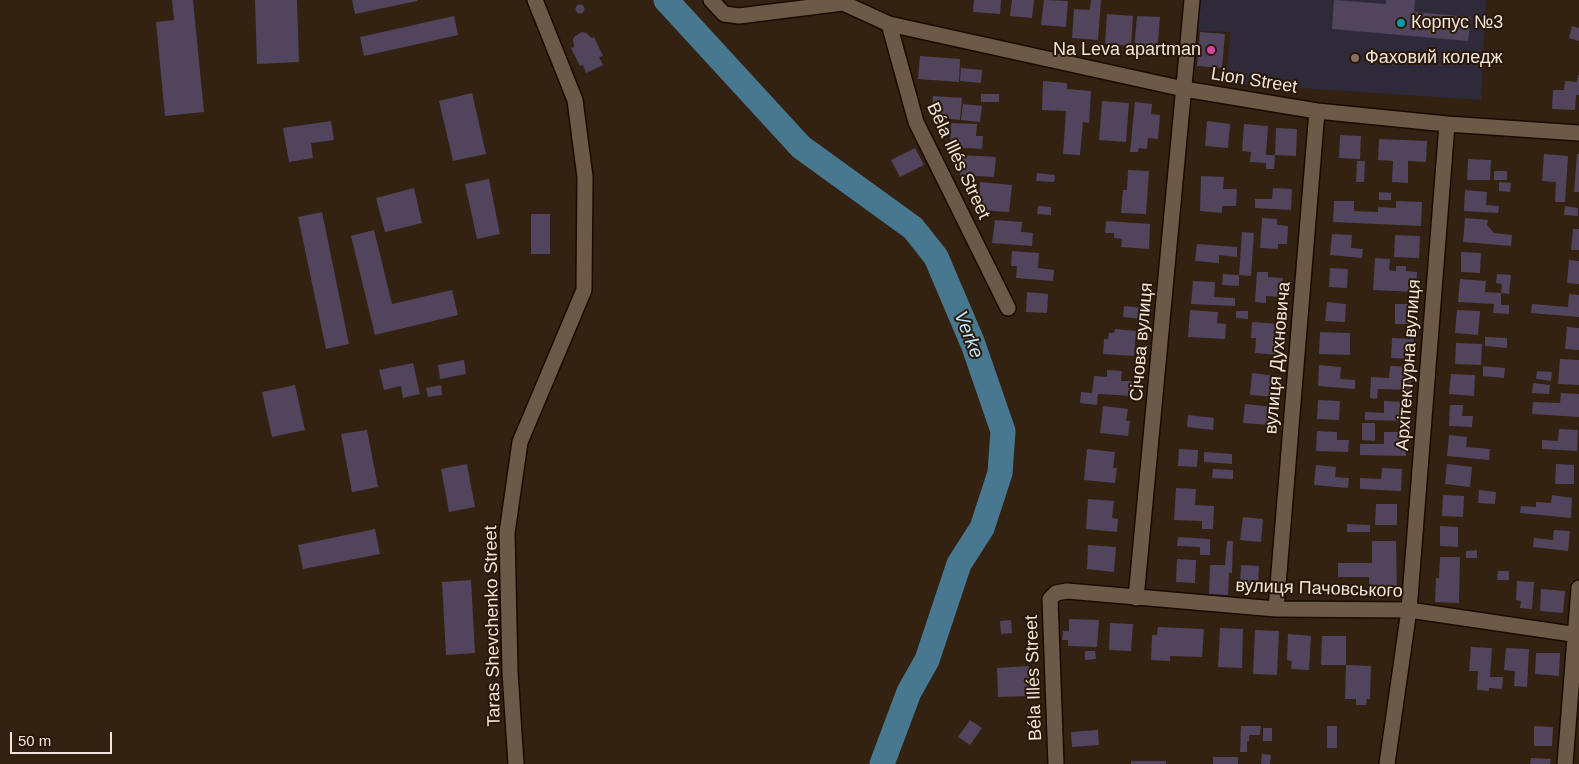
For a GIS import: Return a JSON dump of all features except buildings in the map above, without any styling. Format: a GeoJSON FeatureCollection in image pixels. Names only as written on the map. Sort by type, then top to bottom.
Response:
{"type":"FeatureCollection","features":[{"type":"Feature","properties":{"kind":"street","name":"Taras Shevchenko Street"},"geometry":{"type":"LineString","coordinates":[[516,764],[510,672],[507,533],[520,442],[584,290],[585,177],[575,100],[535,0]]}},
{"type":"Feature","properties":{"kind":"street","name":"Lion Street"},"geometry":{"type":"LineString","coordinates":[[711,0],[724,14],[739,16],[842,1],[890,24],[1184,89],[1317,110],[1446,124],[1579,133]]}},
{"type":"Feature","properties":{"kind":"street","name":"Січова вулиця"},"geometry":{"type":"LineString","coordinates":[[1136,598],[1192,0]]}},
{"type":"Feature","properties":{"kind":"street","name":"Béla Illés Street"},"geometry":{"type":"LineString","coordinates":[[890,24],[916,122],[1008,308]]}},
{"type":"Feature","properties":{"kind":"street","name":"вулиця Духновича"},"geometry":{"type":"LineString","coordinates":[[1276,609],[1317,110]]}},
{"type":"Feature","properties":{"kind":"street","name":"Архітектурна вулиця"},"geometry":{"type":"LineString","coordinates":[[1387,764],[1410,610],[1446,124]]}},
{"type":"Feature","properties":{"kind":"street"},"geometry":{"type":"LineString","coordinates":[[1565,764],[1577,634],[1579,588]]}},
{"type":"Feature","properties":{"kind":"street","name":"вулиця Пачовського"},"geometry":{"type":"LineString","coordinates":[[1056,593],[1067,591],[1276,609],[1410,610],[1577,634]]}},
{"type":"Feature","properties":{"kind":"street","name":"Béla Illés Street"},"geometry":{"type":"LineString","coordinates":[[1056,593],[1050,599],[1056,764]]}},
{"type":"Feature","properties":{"kind":"shaded area","name":"Фаховий коледж"},"geometry":{"type":"Polygon","coordinates":[[[1198,0],[1486,0],[1481,100],[1225,83],[1231,32],[1196,31],[1198,0]]]}},
{"type":"Feature","properties":{"kind":"waterway","name":"Verke"},"geometry":{"type":"LineString","coordinates":[[666,0],[801,147],[913,228],[936,257],[973,344],[1003,431],[1000,473],[982,528],[959,564],[927,660],[909,692],[882,764]]}},
{"type":"Feature","properties":{"kind":"place","name":"Корпус №3"},"geometry":{"type":"Point","coordinates":[1401,23]}},
{"type":"Feature","properties":{"kind":"place","name":"Na Leva apartman"},"geometry":{"type":"Point","coordinates":[1211,50]}},
{"type":"Feature","properties":{"kind":"place","name":"Фаховий коледж"},"geometry":{"type":"Point","coordinates":[1355,58]}}]}
